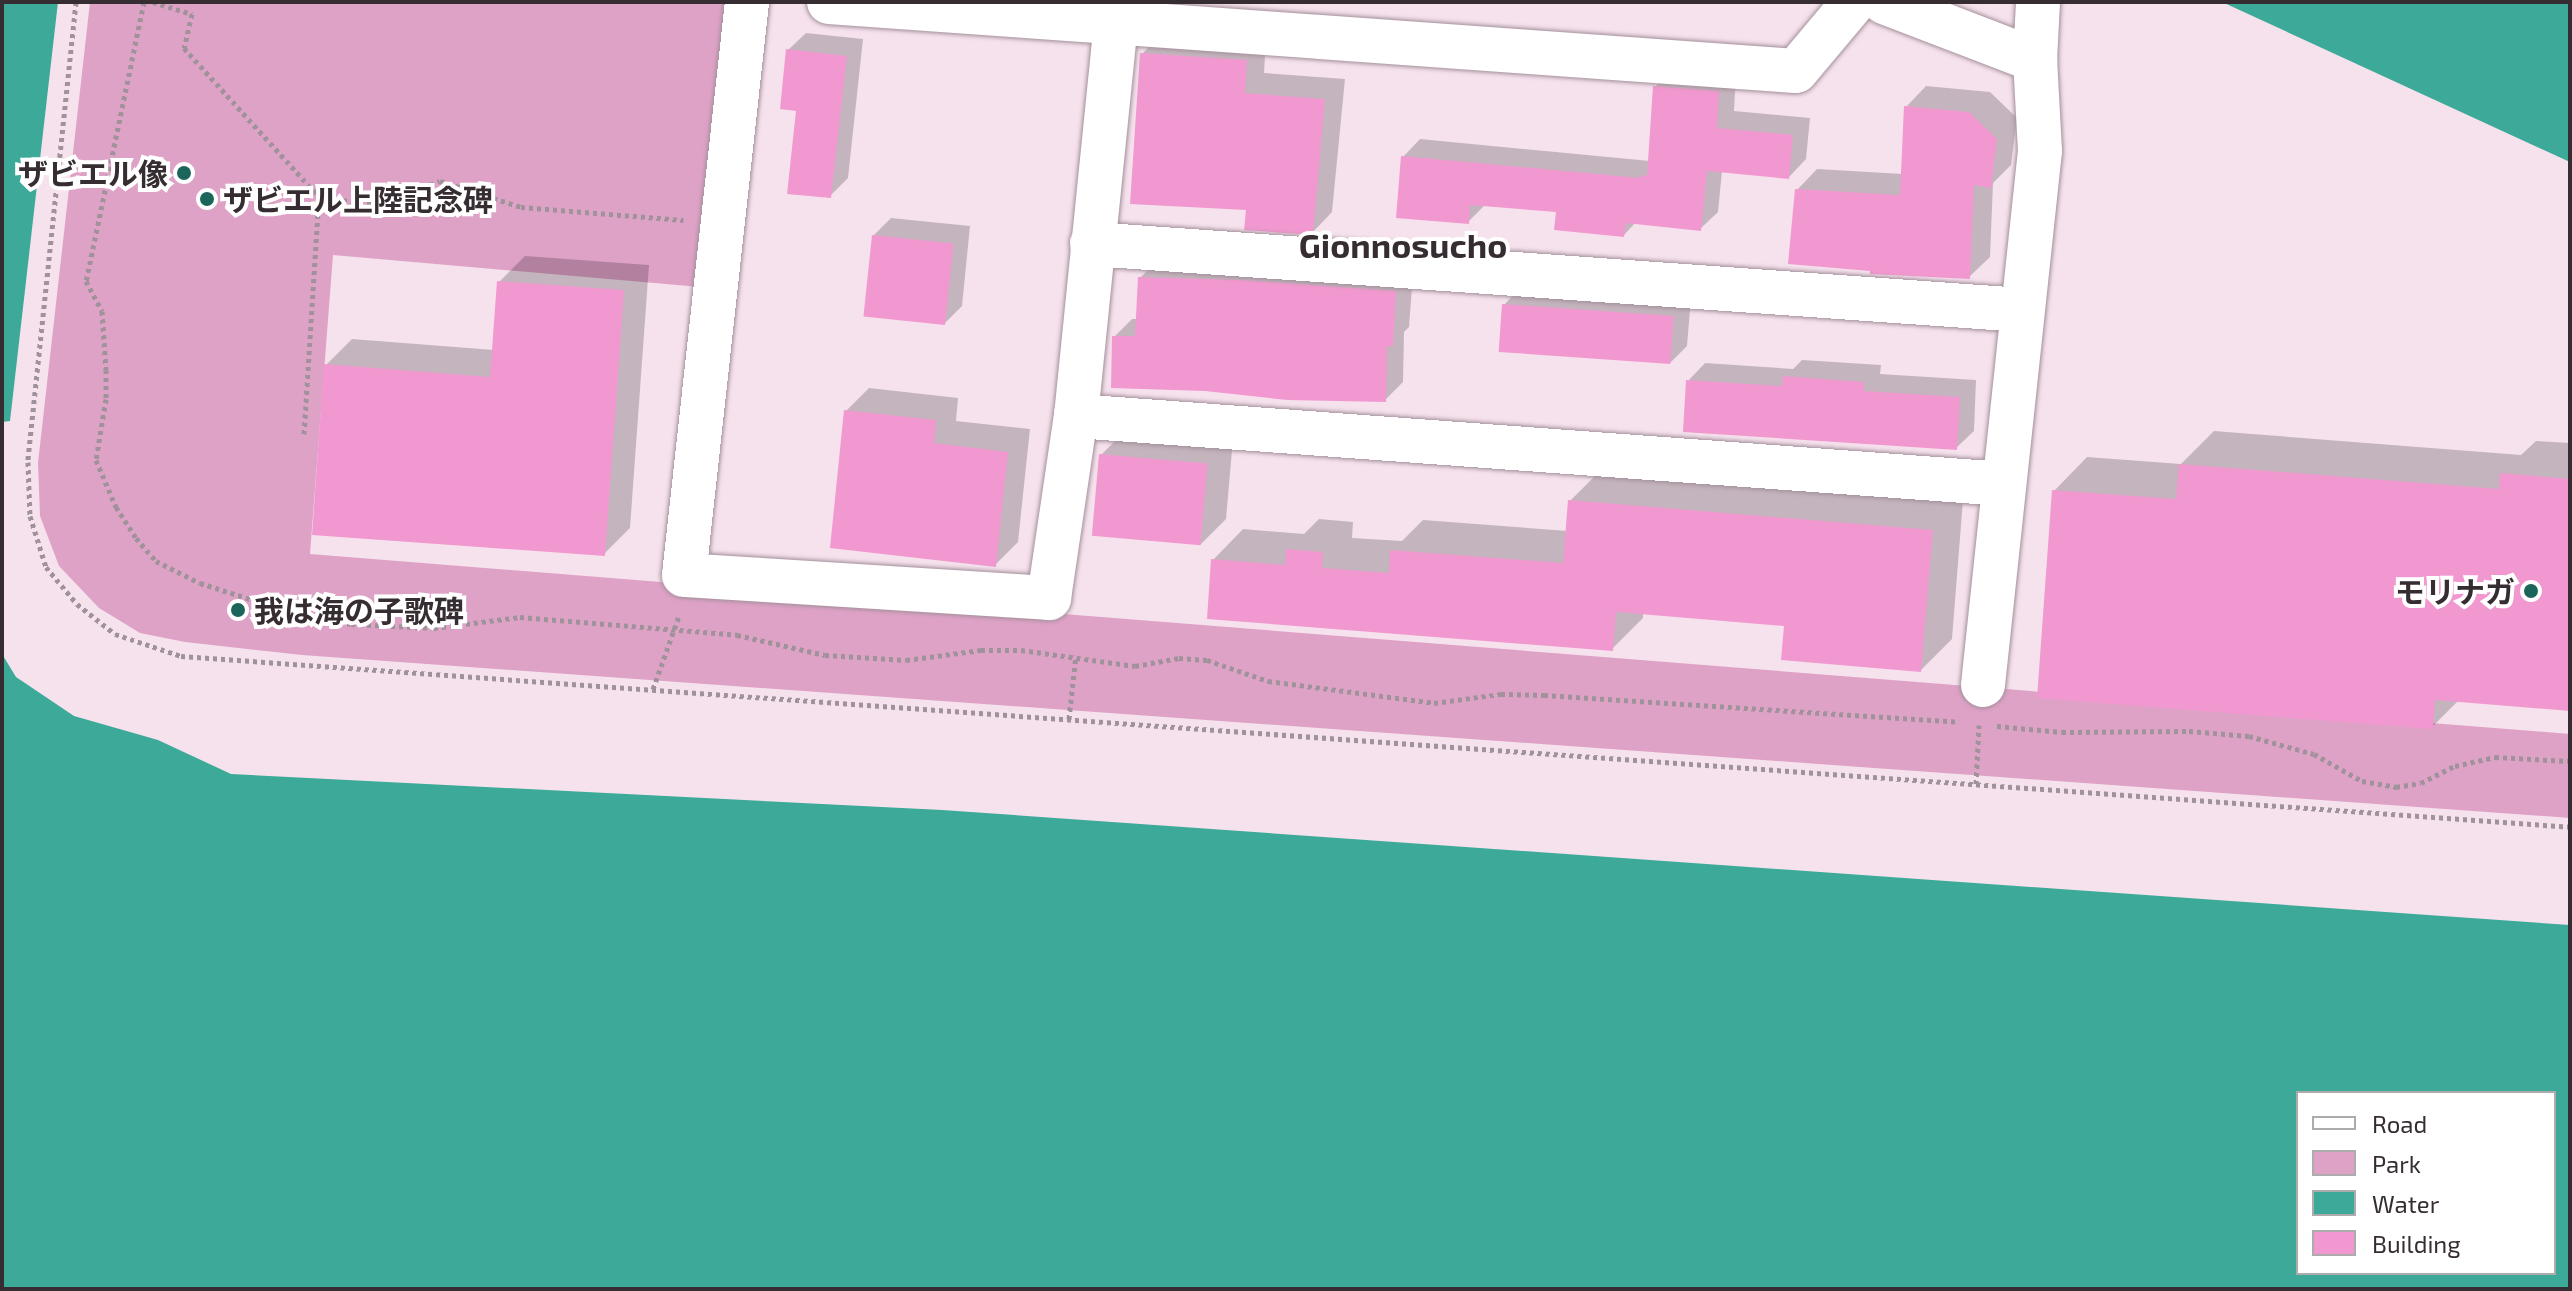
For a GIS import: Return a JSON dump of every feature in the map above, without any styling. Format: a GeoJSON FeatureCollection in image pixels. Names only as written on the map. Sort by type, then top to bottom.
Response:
{"type":"FeatureCollection","features":[{"type":"Feature","properties":{"kind":"main road"},"geometry":{"type":"LineString","coordinates":[[747,2],[684,575],[1049,598],[1076,416],[1116,11]]}},
{"type":"Feature","properties":{"kind":"main road"},"geometry":{"type":"LineString","coordinates":[[829,2],[1116,11],[1796,71],[1854,2]]}},
{"type":"Feature","properties":{"kind":"main road"},"geometry":{"type":"LineString","coordinates":[[1884,2],[2035,60]]}},
{"type":"Feature","properties":{"kind":"main road"},"geometry":{"type":"LineString","coordinates":[[1981,704],[2040,151],[2035,60],[2038,2]]}},
{"type":"Feature","properties":{"kind":"main road"},"geometry":{"type":"LineString","coordinates":[[1092,244],[2021,310]]}},
{"type":"Feature","properties":{"kind":"main road"},"geometry":{"type":"LineString","coordinates":[[1076,416],[2004,484]]}},
{"type":"Feature","properties":{"kind":"path"},"geometry":{"type":"LineString","coordinates":[[144,2],[86,281],[102,311],[106,370],[106,399],[96,460],[116,507],[156,561],[200,583],[285,610],[351,624],[434,628],[520,617],[677,629],[737,635],[825,655],[879,659],[906,660],[981,650],[1076,655],[1135,666],[1179,658],[1207,660],[1268,681],[1434,703],[1501,694],[1981,704],[2062,732],[2189,731],[2249,736],[2314,754],[2362,781],[2396,787],[2421,783],[2455,766],[2495,757],[2570,761]]}},
{"type":"Feature","properties":{"kind":"path"},"geometry":{"type":"LineString","coordinates":[[153,2],[192,14],[184,48],[319,197],[378,205],[440,181],[521,207],[724,223]]}},
{"type":"Feature","properties":{"kind":"path"},"geometry":{"type":"LineString","coordinates":[[304,434],[319,197]]}},
{"type":"Feature","properties":{"kind":"path"},"geometry":{"type":"LineString","coordinates":[[653,690],[677,629],[684,575]]}},
{"type":"Feature","properties":{"kind":"path"},"geometry":{"type":"LineString","coordinates":[[1069,719],[1076,655]]}},
{"type":"Feature","properties":{"kind":"path"},"geometry":{"type":"LineString","coordinates":[[1981,704],[1976,784],[2570,827]]}},
{"type":"Feature","properties":{"kind":"green space"},"geometry":{"type":"Polygon","coordinates":[[[90,2],[726,2],[700,287],[333,255],[310,554],[2570,734],[2570,818],[302,655],[185,642],[140,633],[99,608],[59,566],[40,516],[38,463],[90,2]]]}},
{"type":"Feature","properties":{"kind":"water"},"geometry":{"type":"Polygon","coordinates":[[[2,2],[58,2],[10,421],[2,422],[2,2]]]}},
{"type":"Feature","properties":{"kind":"water"},"geometry":{"type":"Polygon","coordinates":[[[2222,2],[2570,2],[2570,162],[2222,2]]]}},
{"type":"Feature","properties":{"kind":"water"},"geometry":{"type":"Polygon","coordinates":[[[2,654],[16,677],[74,716],[158,740],[231,774],[942,810],[2570,925],[2570,1289],[2,1289],[2,654]]]}},
{"type":"Feature","properties":{"kind":"building"},"geometry":{"type":"Polygon","coordinates":[[[786,49],[847,56],[831,198],[787,194],[796,111],[780,109],[786,49]]]}},
{"type":"Feature","properties":{"kind":"building"},"geometry":{"type":"Polygon","coordinates":[[[1140,53],[1247,60],[1245,93],[1325,99],[1313,235],[1244,230],[1246,210],[1130,204],[1140,53]]]}},
{"type":"Feature","properties":{"kind":"building"},"geometry":{"type":"Polygon","coordinates":[[[1653,86],[1719,91],[1717,128],[1793,135],[1789,179],[1707,171],[1701,231],[1626,223],[1624,237],[1554,230],[1556,212],[1470,205],[1469,224],[1396,218],[1401,156],[1640,178],[1641,175],[1647,176],[1653,86]]]}},
{"type":"Feature","properties":{"kind":"building"},"geometry":{"type":"Polygon","coordinates":[[[1904,106],[1969,112],[1997,139],[1991,188],[1974,185],[1970,279],[1870,274],[1870,271],[1788,264],[1795,189],[1900,195],[1904,106]]]}},
{"type":"Feature","properties":{"kind":"building"},"geometry":{"type":"Polygon","coordinates":[[[872,235],[954,244],[945,325],[863,317],[872,235]]]}},
{"type":"Feature","properties":{"kind":"building"},"geometry":{"type":"Polygon","coordinates":[[[1138,277],[1240,280],[1396,291],[1393,346],[1387,346],[1386,402],[1287,400],[1205,391],[1111,388],[1112,336],[1135,336],[1138,277]]]}},
{"type":"Feature","properties":{"kind":"building"},"geometry":{"type":"Polygon","coordinates":[[[497,281],[624,290],[605,556],[312,535],[324,364],[490,377],[497,281]]]}},
{"type":"Feature","properties":{"kind":"building"},"geometry":{"type":"Polygon","coordinates":[[[1502,304],[1674,316],[1670,364],[1499,352],[1502,304]]]}},
{"type":"Feature","properties":{"kind":"building"},"geometry":{"type":"Polygon","coordinates":[[[1783,376],[1864,382],[1864,391],[1960,397],[1957,450],[1683,432],[1686,380],[1782,386],[1783,376]]]}},
{"type":"Feature","properties":{"kind":"building"},"geometry":{"type":"Polygon","coordinates":[[[844,410],[936,420],[934,443],[1008,452],[996,567],[830,548],[844,410]]]}},
{"type":"Feature","properties":{"kind":"building"},"geometry":{"type":"Polygon","coordinates":[[[1099,454],[1208,463],[1200,545],[1092,536],[1099,454]]]}},
{"type":"Feature","properties":{"kind":"building"},"geometry":{"type":"Polygon","coordinates":[[[2179,464],[2499,489],[2500,473],[2570,479],[2570,711],[2435,700],[2433,729],[2037,698],[2052,490],[2176,499],[2179,464]]]}},
{"type":"Feature","properties":{"kind":"building"},"geometry":{"type":"Polygon","coordinates":[[[1568,500],[1933,530],[1921,672],[1781,660],[1784,626],[1616,612],[1613,651],[1207,619],[1211,559],[1285,565],[1286,549],[1323,552],[1322,568],[1389,573],[1390,550],[1563,563],[1568,500]]]}},
{"type":"Feature","properties":{"kind":"place","name":"ザビエル像"},"geometry":{"type":"Point","coordinates":[184,173]}},
{"type":"Feature","properties":{"kind":"place","name":"ザビエル上陸記念碑"},"geometry":{"type":"Point","coordinates":[207,199]}},
{"type":"Feature","properties":{"kind":"place","name":"モリナガ"},"geometry":{"type":"Point","coordinates":[2531,591]}},
{"type":"Feature","properties":{"kind":"place","name":"我は海の子歌碑"},"geometry":{"type":"Point","coordinates":[238,610]}},
{"type":"Feature","properties":{"kind":"district","name":"Gionnosucho"},"geometry":{"type":"Point","coordinates":[1403,245]}}]}
